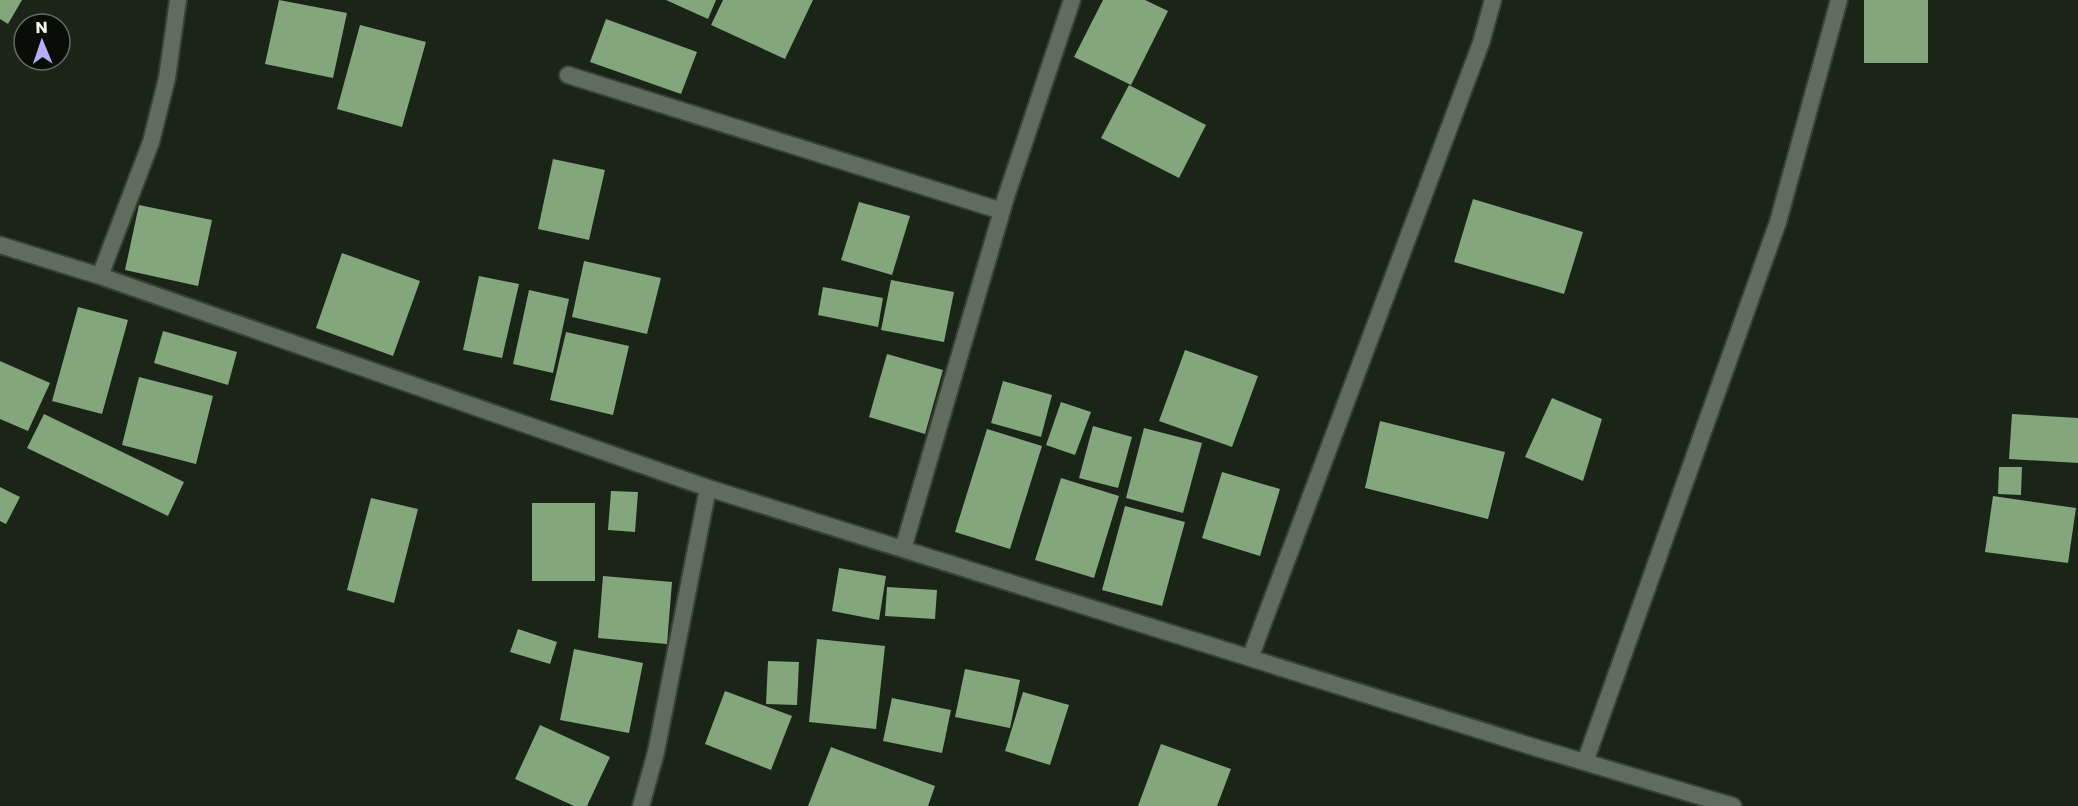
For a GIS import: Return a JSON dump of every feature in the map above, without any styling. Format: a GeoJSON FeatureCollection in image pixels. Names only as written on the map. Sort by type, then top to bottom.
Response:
{"type":"FeatureCollection","features":[{"type":"Feature","properties":{"kind":"street"},"geometry":{"type":"LineString","coordinates":[[100,276],[151,142],[167,78],[178,0]]}},
{"type":"Feature","properties":{"kind":"street"},"geometry":{"type":"LineString","coordinates":[[903,549],[1002,211],[1072,0]]}},
{"type":"Feature","properties":{"kind":"street"},"geometry":{"type":"LineString","coordinates":[[1250,658],[1477,54],[1493,0]]}},
{"type":"Feature","properties":{"kind":"street"},"geometry":{"type":"LineString","coordinates":[[1585,762],[1778,222],[1839,0]]}},
{"type":"Feature","properties":{"kind":"street"},"geometry":{"type":"LineString","coordinates":[[568,75],[1002,211]]}},
{"type":"Feature","properties":{"kind":"street"},"geometry":{"type":"LineString","coordinates":[[0,245],[100,276],[708,488],[1585,762],[1733,806]]}},
{"type":"Feature","properties":{"kind":"street"},"geometry":{"type":"LineString","coordinates":[[641,806],[656,752],[708,488]]}},
{"type":"Feature","properties":{"kind":"building"},"geometry":{"type":"Polygon","coordinates":[[[0,0],[22,0],[15,12],[12,12],[8,24],[0,19],[0,0]]]}},
{"type":"Feature","properties":{"kind":"building"},"geometry":{"type":"Polygon","coordinates":[[[279,0],[347,13],[333,78],[265,64],[279,0]]]}},
{"type":"Feature","properties":{"kind":"building"},"geometry":{"type":"Polygon","coordinates":[[[666,0],[716,0],[708,19],[666,0]]]}},
{"type":"Feature","properties":{"kind":"building"},"geometry":{"type":"Polygon","coordinates":[[[723,0],[813,0],[785,59],[711,25],[723,0]]]}},
{"type":"Feature","properties":{"kind":"building"},"geometry":{"type":"Polygon","coordinates":[[[1103,0],[1145,0],[1168,11],[1131,85],[1074,57],[1103,0]]]}},
{"type":"Feature","properties":{"kind":"building"},"geometry":{"type":"Polygon","coordinates":[[[1864,0],[1928,0],[1928,63],[1864,63],[1864,0]]]}},
{"type":"Feature","properties":{"kind":"building"},"geometry":{"type":"Polygon","coordinates":[[[606,19],[697,52],[681,94],[590,62],[606,19]]]}},
{"type":"Feature","properties":{"kind":"building"},"geometry":{"type":"Polygon","coordinates":[[[360,25],[426,42],[402,127],[337,109],[360,25]]]}},
{"type":"Feature","properties":{"kind":"building"},"geometry":{"type":"Polygon","coordinates":[[[1129,85],[1206,125],[1179,178],[1101,138],[1129,85]]]}},
{"type":"Feature","properties":{"kind":"building"},"geometry":{"type":"Polygon","coordinates":[[[553,159],[605,170],[589,240],[538,229],[553,159]]]}},
{"type":"Feature","properties":{"kind":"building"},"geometry":{"type":"Polygon","coordinates":[[[1473,199],[1583,232],[1564,294],[1454,262],[1473,199]]]}},
{"type":"Feature","properties":{"kind":"building"},"geometry":{"type":"Polygon","coordinates":[[[859,202],[910,216],[892,275],[841,260],[859,202]]]}},
{"type":"Feature","properties":{"kind":"building"},"geometry":{"type":"Polygon","coordinates":[[[139,205],[212,220],[198,286],[125,270],[139,205]]]}},
{"type":"Feature","properties":{"kind":"building"},"geometry":{"type":"Polygon","coordinates":[[[342,253],[420,281],[393,356],[316,328],[342,253]]]}},
{"type":"Feature","properties":{"kind":"building"},"geometry":{"type":"Polygon","coordinates":[[[584,261],[661,278],[647,334],[572,317],[584,261]]]}},
{"type":"Feature","properties":{"kind":"building"},"geometry":{"type":"Polygon","coordinates":[[[479,276],[519,284],[502,358],[463,350],[479,276]]]}},
{"type":"Feature","properties":{"kind":"building"},"geometry":{"type":"Polygon","coordinates":[[[891,280],[954,292],[944,342],[881,330],[891,280]]]}},
{"type":"Feature","properties":{"kind":"building"},"geometry":{"type":"Polygon","coordinates":[[[823,287],[883,298],[878,327],[818,315],[823,287]]]}},
{"type":"Feature","properties":{"kind":"building"},"geometry":{"type":"Polygon","coordinates":[[[529,290],[569,299],[553,373],[513,364],[529,290]]]}},
{"type":"Feature","properties":{"kind":"building"},"geometry":{"type":"Polygon","coordinates":[[[78,307],[128,320],[102,414],[52,401],[78,307]]]}},
{"type":"Feature","properties":{"kind":"building"},"geometry":{"type":"Polygon","coordinates":[[[163,331],[237,352],[228,385],[154,363],[163,331]]]}},
{"type":"Feature","properties":{"kind":"building"},"geometry":{"type":"Polygon","coordinates":[[[566,332],[629,346],[613,415],[550,400],[566,332]]]}},
{"type":"Feature","properties":{"kind":"building"},"geometry":{"type":"Polygon","coordinates":[[[1185,350],[1258,376],[1232,447],[1159,421],[1185,350]]]}},
{"type":"Feature","properties":{"kind":"building"},"geometry":{"type":"Polygon","coordinates":[[[887,354],[943,370],[925,434],[869,417],[887,354]]]}},
{"type":"Feature","properties":{"kind":"building"},"geometry":{"type":"Polygon","coordinates":[[[0,361],[50,383],[28,431],[0,419],[0,361]]]}},
{"type":"Feature","properties":{"kind":"building"},"geometry":{"type":"Polygon","coordinates":[[[139,377],[213,396],[196,464],[122,445],[139,377]]]}},
{"type":"Feature","properties":{"kind":"building"},"geometry":{"type":"Polygon","coordinates":[[[1003,381],[1052,395],[1041,437],[991,423],[1003,381]]]}},
{"type":"Feature","properties":{"kind":"building"},"geometry":{"type":"Polygon","coordinates":[[[1552,398],[1602,419],[1583,481],[1525,457],[1552,398]]]}},
{"type":"Feature","properties":{"kind":"building"},"geometry":{"type":"Polygon","coordinates":[[[1061,402],[1091,412],[1075,455],[1046,445],[1061,402]]]}},
{"type":"Feature","properties":{"kind":"building"},"geometry":{"type":"Polygon","coordinates":[[[44,414],[184,482],[168,516],[27,448],[44,414]]]}},
{"type":"Feature","properties":{"kind":"building"},"geometry":{"type":"Polygon","coordinates":[[[2012,414],[2078,418],[2078,463],[2009,459],[2012,414]]]}},
{"type":"Feature","properties":{"kind":"building"},"geometry":{"type":"Polygon","coordinates":[[[1380,421],[1505,452],[1488,519],[1365,488],[1380,421]]]}},
{"type":"Feature","properties":{"kind":"building"},"geometry":{"type":"Polygon","coordinates":[[[1093,426],[1132,437],[1118,488],[1079,478],[1093,426]]]}},
{"type":"Feature","properties":{"kind":"building"},"geometry":{"type":"Polygon","coordinates":[[[1144,428],[1202,443],[1183,513],[1126,498],[1144,428]]]}},
{"type":"Feature","properties":{"kind":"building"},"geometry":{"type":"Polygon","coordinates":[[[987,429],[1042,446],[1010,549],[955,532],[987,429]]]}},
{"type":"Feature","properties":{"kind":"building"},"geometry":{"type":"Polygon","coordinates":[[[1999,467],[2022,467],[2021,495],[1998,494],[1999,467]]]}},
{"type":"Feature","properties":{"kind":"building"},"geometry":{"type":"Polygon","coordinates":[[[1222,472],[1280,489],[1260,556],[1202,538],[1222,472]]]}},
{"type":"Feature","properties":{"kind":"building"},"geometry":{"type":"Polygon","coordinates":[[[1061,478],[1119,496],[1094,578],[1035,560],[1061,478]]]}},
{"type":"Feature","properties":{"kind":"building"},"geometry":{"type":"Polygon","coordinates":[[[0,487],[20,497],[6,524],[0,521],[0,487]]]}},
{"type":"Feature","properties":{"kind":"building"},"geometry":{"type":"Polygon","coordinates":[[[611,491],[638,492],[635,532],[608,530],[611,491]]]}},
{"type":"Feature","properties":{"kind":"building"},"geometry":{"type":"Polygon","coordinates":[[[1993,496],[2076,508],[2068,563],[1985,552],[1993,496]]]}},
{"type":"Feature","properties":{"kind":"building"},"geometry":{"type":"Polygon","coordinates":[[[371,498],[418,509],[394,603],[347,590],[371,498]]]}},
{"type":"Feature","properties":{"kind":"building"},"geometry":{"type":"Polygon","coordinates":[[[532,503],[595,503],[595,581],[532,581],[532,503]]]}},
{"type":"Feature","properties":{"kind":"building"},"geometry":{"type":"Polygon","coordinates":[[[1125,506],[1185,522],[1162,606],[1102,590],[1125,506]]]}},
{"type":"Feature","properties":{"kind":"building"},"geometry":{"type":"Polygon","coordinates":[[[839,568],[886,576],[879,620],[832,611],[839,568]]]}},
{"type":"Feature","properties":{"kind":"building"},"geometry":{"type":"Polygon","coordinates":[[[603,576],[672,582],[667,644],[598,638],[603,576]]]}},
{"type":"Feature","properties":{"kind":"building"},"geometry":{"type":"Polygon","coordinates":[[[887,587],[937,590],[935,619],[885,616],[887,587]]]}},
{"type":"Feature","properties":{"kind":"building"},"geometry":{"type":"Polygon","coordinates":[[[518,629],[557,642],[550,664],[510,652],[518,629]]]}},
{"type":"Feature","properties":{"kind":"building"},"geometry":{"type":"Polygon","coordinates":[[[817,639],[885,646],[876,729],[809,722],[817,639]]]}},
{"type":"Feature","properties":{"kind":"building"},"geometry":{"type":"Polygon","coordinates":[[[574,649],[643,663],[629,733],[560,720],[574,649]]]}},
{"type":"Feature","properties":{"kind":"building"},"geometry":{"type":"Polygon","coordinates":[[[768,661],[799,662],[797,705],[766,704],[768,661]]]}},
{"type":"Feature","properties":{"kind":"building"},"geometry":{"type":"Polygon","coordinates":[[[965,669],[1020,680],[1010,728],[955,717],[965,669]]]}},
{"type":"Feature","properties":{"kind":"building"},"geometry":{"type":"Polygon","coordinates":[[[725,691],[792,716],[771,770],[705,744],[725,691]]]}},
{"type":"Feature","properties":{"kind":"building"},"geometry":{"type":"Polygon","coordinates":[[[1023,692],[1069,705],[1050,765],[1005,751],[1023,692]]]}},
{"type":"Feature","properties":{"kind":"building"},"geometry":{"type":"Polygon","coordinates":[[[892,698],[951,710],[942,753],[883,741],[892,698]]]}},
{"type":"Feature","properties":{"kind":"building"},"geometry":{"type":"Polygon","coordinates":[[[540,725],[610,757],[587,806],[574,806],[515,779],[540,725]]]}},
{"type":"Feature","properties":{"kind":"building"},"geometry":{"type":"Polygon","coordinates":[[[1161,744],[1231,769],[1217,806],[1138,806],[1161,744]]]}},
{"type":"Feature","properties":{"kind":"building"},"geometry":{"type":"Polygon","coordinates":[[[831,747],[935,786],[928,806],[808,806],[831,747]]]}}]}
